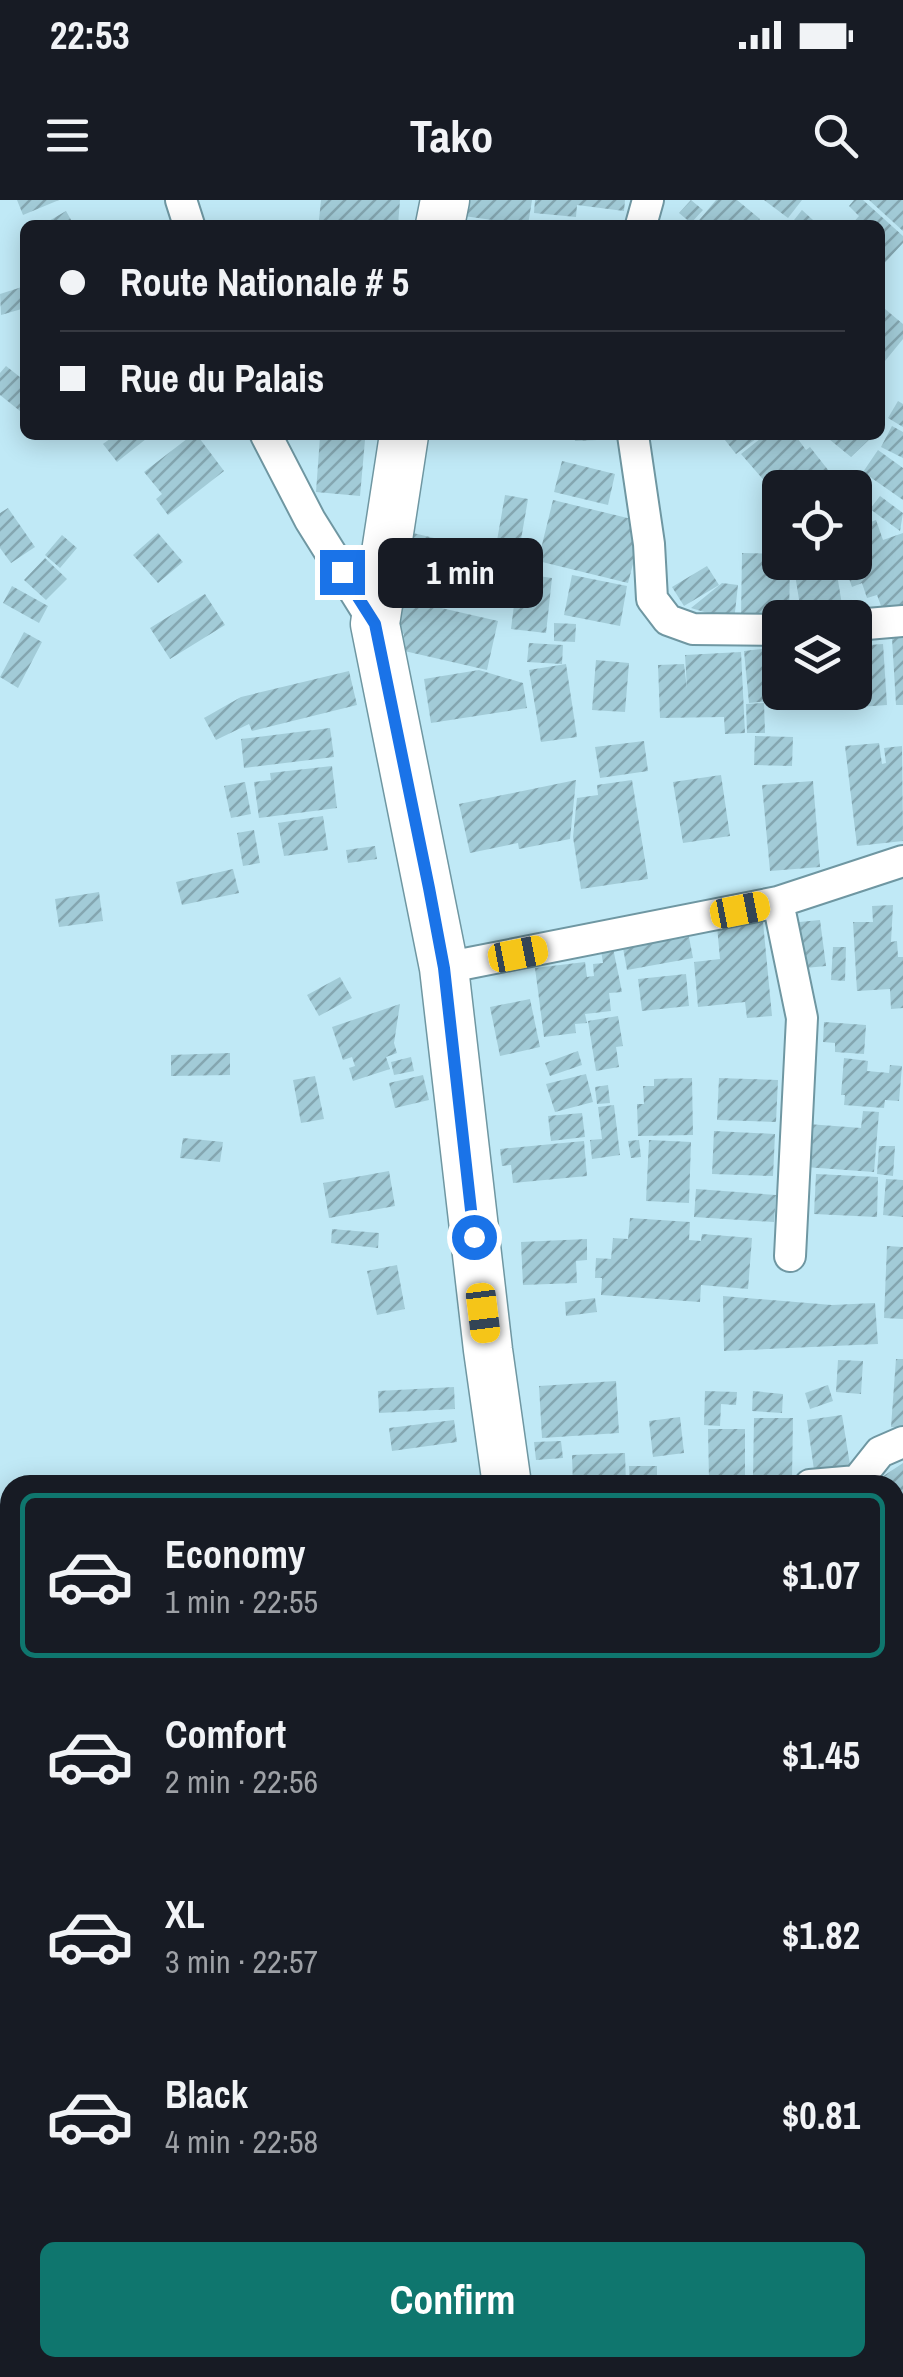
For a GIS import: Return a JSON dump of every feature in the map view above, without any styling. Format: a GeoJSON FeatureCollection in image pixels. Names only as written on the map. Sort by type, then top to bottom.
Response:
{"type":"FeatureCollection","features":[{"type":"Feature","properties":{"kind":"main road"},"geometry":{"type":"LineString","coordinates":[[403,440],[375,624],[444,968],[506,1475]]}},
{"type":"Feature","properties":{"kind":"street"},"geometry":{"type":"LineString","coordinates":[[269,440],[310,520],[375,624]]}},
{"type":"Feature","properties":{"kind":"street"},"geometry":{"type":"LineString","coordinates":[[634,440],[649,544],[652,599],[668,620],[693,629],[762,630]]}},
{"type":"Feature","properties":{"kind":"street"},"geometry":{"type":"LineString","coordinates":[[872,624],[903,620]]}},
{"type":"Feature","properties":{"kind":"street"},"geometry":{"type":"LineString","coordinates":[[444,968],[778,902],[903,861]]}},
{"type":"Feature","properties":{"kind":"street"},"geometry":{"type":"LineString","coordinates":[[778,902],[802,1018],[790,1256]]}},
{"type":"Feature","properties":{"kind":"street"},"geometry":{"type":"LineString","coordinates":[[862,1475],[880,1452],[903,1442]]}},
{"type":"Feature","properties":{"kind":"building"},"geometry":{"type":"Polygon","coordinates":[[[17,200],[59,200],[23,215],[17,200]]]}},
{"type":"Feature","properties":{"kind":"building"},"geometry":{"type":"Polygon","coordinates":[[[321,200],[400,200],[398,220],[319,220],[321,200]]]}},
{"type":"Feature","properties":{"kind":"building"},"geometry":{"type":"Polygon","coordinates":[[[466,200],[532,200],[529,220],[464,216],[466,200]]]}},
{"type":"Feature","properties":{"kind":"building"},"geometry":{"type":"Polygon","coordinates":[[[535,200],[625,200],[624,211],[577,205],[576,217],[534,213],[535,200]]]}},
{"type":"Feature","properties":{"kind":"building"},"geometry":{"type":"Polygon","coordinates":[[[691,200],[703,210],[694,220],[679,213],[691,200]]]}},
{"type":"Feature","properties":{"kind":"building"},"geometry":{"type":"Polygon","coordinates":[[[716,200],[737,200],[760,219],[759,220],[699,220],[716,200]]]}},
{"type":"Feature","properties":{"kind":"building"},"geometry":{"type":"Polygon","coordinates":[[[764,200],[802,200],[788,218],[764,200]]]}},
{"type":"Feature","properties":{"kind":"building"},"geometry":{"type":"Polygon","coordinates":[[[854,200],[863,200],[903,236],[903,243],[885,263],[885,220],[855,220],[859,216],[849,206],[854,200]]]}},
{"type":"Feature","properties":{"kind":"building"},"geometry":{"type":"Polygon","coordinates":[[[869,200],[903,200],[903,231],[869,200]]]}},
{"type":"Feature","properties":{"kind":"building"},"geometry":{"type":"Polygon","coordinates":[[[802,210],[813,220],[794,220],[802,210]]]}},
{"type":"Feature","properties":{"kind":"building"},"geometry":{"type":"Polygon","coordinates":[[[66,211],[71,220],[51,220],[66,211]]]}},
{"type":"Feature","properties":{"kind":"building"},"geometry":{"type":"Polygon","coordinates":[[[20,288],[20,309],[1,315],[0,294],[20,288]]]}},
{"type":"Feature","properties":{"kind":"building"},"geometry":{"type":"Polygon","coordinates":[[[885,309],[903,324],[903,339],[885,361],[885,309]]]}},
{"type":"Feature","properties":{"kind":"building"},"geometry":{"type":"Polygon","coordinates":[[[6,366],[20,377],[20,411],[0,395],[0,373],[6,366]]]}},
{"type":"Feature","properties":{"kind":"building"},"geometry":{"type":"Polygon","coordinates":[[[898,401],[903,404],[903,427],[888,418],[898,401]]]}},
{"type":"Feature","properties":{"kind":"building"},"geometry":{"type":"Polygon","coordinates":[[[892,426],[903,432],[903,458],[881,447],[892,426]]]}},
{"type":"Feature","properties":{"kind":"building"},"geometry":{"type":"Polygon","coordinates":[[[108,440],[145,440],[117,462],[103,444],[108,440]]]}},
{"type":"Feature","properties":{"kind":"building"},"geometry":{"type":"Polygon","coordinates":[[[186,440],[201,440],[224,471],[168,515],[156,499],[162,494],[144,472],[186,440]]]}},
{"type":"Feature","properties":{"kind":"building"},"geometry":{"type":"Polygon","coordinates":[[[320,440],[365,440],[360,496],[316,492],[320,440]]]}},
{"type":"Feature","properties":{"kind":"building"},"geometry":{"type":"Polygon","coordinates":[[[725,440],[754,440],[736,454],[725,440]]]}},
{"type":"Feature","properties":{"kind":"building"},"geometry":{"type":"Polygon","coordinates":[[[759,440],[799,440],[806,450],[810,447],[828,470],[762,470],[762,478],[741,454],[759,440]]]}},
{"type":"Feature","properties":{"kind":"building"},"geometry":{"type":"Polygon","coordinates":[[[830,440],[869,440],[851,457],[830,440]]]}},
{"type":"Feature","properties":{"kind":"building"},"geometry":{"type":"Polygon","coordinates":[[[878,450],[903,468],[903,500],[872,478],[872,470],[864,470],[878,450]]]}},
{"type":"Feature","properties":{"kind":"building"},"geometry":{"type":"Polygon","coordinates":[[[562,461],[615,474],[608,505],[554,492],[562,461]]]}},
{"type":"Feature","properties":{"kind":"building"},"geometry":{"type":"Polygon","coordinates":[[[505,495],[528,499],[518,557],[495,552],[505,495]]]}},
{"type":"Feature","properties":{"kind":"building"},"geometry":{"type":"Polygon","coordinates":[[[880,496],[903,513],[900,531],[872,510],[880,496]]]}},
{"type":"Feature","properties":{"kind":"building"},"geometry":{"type":"Polygon","coordinates":[[[553,500],[644,522],[628,583],[538,561],[553,500]]]}},
{"type":"Feature","properties":{"kind":"building"},"geometry":{"type":"Polygon","coordinates":[[[8,508],[35,547],[11,563],[0,548],[0,513],[8,508]]]}},
{"type":"Feature","properties":{"kind":"building"},"geometry":{"type":"Polygon","coordinates":[[[876,520],[883,540],[903,533],[903,607],[884,614],[877,595],[867,598],[862,583],[852,587],[849,580],[872,580],[872,522],[876,520]]]}},
{"type":"Feature","properties":{"kind":"building"},"geometry":{"type":"Polygon","coordinates":[[[158,533],[183,562],[158,583],[133,555],[158,533]]]}},
{"type":"Feature","properties":{"kind":"building"},"geometry":{"type":"Polygon","coordinates":[[[413,533],[472,547],[462,588],[403,574],[413,533]]]}},
{"type":"Feature","properties":{"kind":"building"},"geometry":{"type":"Polygon","coordinates":[[[62,535],[77,548],[60,568],[45,555],[62,535]]]}},
{"type":"Feature","properties":{"kind":"building"},"geometry":{"type":"Polygon","coordinates":[[[742,553],[762,554],[762,580],[790,580],[789,600],[762,600],[762,617],[741,617],[742,553]]]}},
{"type":"Feature","properties":{"kind":"building"},"geometry":{"type":"Polygon","coordinates":[[[45,558],[67,579],[46,600],[24,580],[45,558]]]}},
{"type":"Feature","properties":{"kind":"building"},"geometry":{"type":"Polygon","coordinates":[[[707,566],[719,585],[684,606],[672,587],[707,566]]]}},
{"type":"Feature","properties":{"kind":"building"},"geometry":{"type":"Polygon","coordinates":[[[518,573],[552,578],[546,633],[511,629],[518,573]]]}},
{"type":"Feature","properties":{"kind":"building"},"geometry":{"type":"Polygon","coordinates":[[[572,575],[627,586],[620,626],[564,615],[572,575]]]}},
{"type":"Feature","properties":{"kind":"building"},"geometry":{"type":"Polygon","coordinates":[[[796,580],[838,580],[841,600],[799,600],[796,580]]]}},
{"type":"Feature","properties":{"kind":"building"},"geometry":{"type":"Polygon","coordinates":[[[722,583],[738,585],[734,621],[691,608],[722,583]]]}},
{"type":"Feature","properties":{"kind":"building"},"geometry":{"type":"Polygon","coordinates":[[[12,586],[48,606],[39,623],[3,603],[12,586]]]}},
{"type":"Feature","properties":{"kind":"building"},"geometry":{"type":"Polygon","coordinates":[[[205,594],[225,625],[170,659],[150,628],[205,594]]]}},
{"type":"Feature","properties":{"kind":"building"},"geometry":{"type":"Polygon","coordinates":[[[402,599],[498,621],[487,670],[400,650],[404,634],[394,631],[402,599]]]}},
{"type":"Feature","properties":{"kind":"building"},"geometry":{"type":"Polygon","coordinates":[[[554,623],[576,624],[575,642],[554,641],[554,623]]]}},
{"type":"Feature","properties":{"kind":"building"},"geometry":{"type":"Polygon","coordinates":[[[24,632],[42,642],[18,688],[0,677],[24,632]]]}},
{"type":"Feature","properties":{"kind":"building"},"geometry":{"type":"Polygon","coordinates":[[[892,638],[903,638],[903,705],[896,705],[892,638]]]}},
{"type":"Feature","properties":{"kind":"building"},"geometry":{"type":"Polygon","coordinates":[[[529,643],[563,645],[562,664],[527,662],[529,643]]]}},
{"type":"Feature","properties":{"kind":"building"},"geometry":{"type":"Polygon","coordinates":[[[883,644],[887,705],[872,706],[872,645],[883,644]]]}},
{"type":"Feature","properties":{"kind":"building"},"geometry":{"type":"Polygon","coordinates":[[[762,649],[762,702],[749,703],[744,651],[762,649]]]}},
{"type":"Feature","properties":{"kind":"building"},"geometry":{"type":"Polygon","coordinates":[[[741,652],[745,733],[725,734],[724,717],[660,718],[658,665],[684,664],[687,689],[685,655],[741,652]]]}},
{"type":"Feature","properties":{"kind":"building"},"geometry":{"type":"Polygon","coordinates":[[[596,660],[629,663],[625,712],[592,710],[596,660]]]}},
{"type":"Feature","properties":{"kind":"building"},"geometry":{"type":"Polygon","coordinates":[[[566,664],[577,737],[541,742],[529,670],[566,664]]]}},
{"type":"Feature","properties":{"kind":"building"},"geometry":{"type":"Polygon","coordinates":[[[479,670],[523,683],[527,708],[431,723],[424,679],[479,670]]]}},
{"type":"Feature","properties":{"kind":"building"},"geometry":{"type":"Polygon","coordinates":[[[349,671],[357,705],[252,731],[249,724],[216,740],[204,718],[241,697],[349,671]]]}},
{"type":"Feature","properties":{"kind":"building"},"geometry":{"type":"Polygon","coordinates":[[[762,703],[765,733],[747,733],[746,704],[762,703]]]}},
{"type":"Feature","properties":{"kind":"building"},"geometry":{"type":"Polygon","coordinates":[[[330,728],[334,757],[244,768],[241,739],[330,728]]]}},
{"type":"Feature","properties":{"kind":"building"},"geometry":{"type":"Polygon","coordinates":[[[755,736],[793,737],[792,766],[754,765],[755,736]]]}},
{"type":"Feature","properties":{"kind":"building"},"geometry":{"type":"Polygon","coordinates":[[[644,741],[648,771],[600,778],[595,747],[644,741]]]}},
{"type":"Feature","properties":{"kind":"building"},"geometry":{"type":"Polygon","coordinates":[[[879,743],[882,764],[886,763],[884,748],[902,746],[903,841],[857,846],[845,746],[879,743]]]}},
{"type":"Feature","properties":{"kind":"building"},"geometry":{"type":"Polygon","coordinates":[[[332,766],[337,808],[259,818],[254,782],[271,780],[270,773],[332,766]]]}},
{"type":"Feature","properties":{"kind":"building"},"geometry":{"type":"Polygon","coordinates":[[[721,775],[730,836],[683,843],[673,782],[721,775]]]}},
{"type":"Feature","properties":{"kind":"building"},"geometry":{"type":"Polygon","coordinates":[[[576,780],[570,839],[519,849],[518,843],[470,853],[459,804],[576,780]]]}},
{"type":"Feature","properties":{"kind":"building"},"geometry":{"type":"Polygon","coordinates":[[[632,780],[648,879],[581,889],[573,837],[577,798],[598,795],[597,785],[632,780]]]}},
{"type":"Feature","properties":{"kind":"building"},"geometry":{"type":"Polygon","coordinates":[[[813,781],[820,867],[770,871],[762,785],[813,781]]]}},
{"type":"Feature","properties":{"kind":"building"},"geometry":{"type":"Polygon","coordinates":[[[245,782],[251,814],[231,818],[224,786],[245,782]]]}},
{"type":"Feature","properties":{"kind":"building"},"geometry":{"type":"Polygon","coordinates":[[[323,816],[328,850],[284,856],[278,823],[323,816]]]}},
{"type":"Feature","properties":{"kind":"building"},"geometry":{"type":"Polygon","coordinates":[[[254,830],[260,863],[243,866],[237,833],[254,830]]]}},
{"type":"Feature","properties":{"kind":"building"},"geometry":{"type":"Polygon","coordinates":[[[375,846],[377,859],[348,863],[346,850],[375,846]]]}},
{"type":"Feature","properties":{"kind":"building"},"geometry":{"type":"Polygon","coordinates":[[[233,869],[239,893],[182,905],[176,882],[233,869]]]}},
{"type":"Feature","properties":{"kind":"building"},"geometry":{"type":"Polygon","coordinates":[[[99,892],[103,921],[59,927],[55,899],[99,892]]]}},
{"type":"Feature","properties":{"kind":"building"},"geometry":{"type":"Polygon","coordinates":[[[893,905],[891,942],[897,941],[898,957],[903,957],[903,1008],[891,1009],[890,989],[857,991],[853,922],[873,922],[872,906],[893,905]]]}},
{"type":"Feature","properties":{"kind":"building"},"geometry":{"type":"Polygon","coordinates":[[[820,920],[826,966],[795,969],[789,923],[820,920]]]}},
{"type":"Feature","properties":{"kind":"building"},"geometry":{"type":"Polygon","coordinates":[[[763,922],[772,1016],[747,1018],[745,1002],[698,1007],[694,962],[720,959],[717,926],[763,922]]]}},
{"type":"Feature","properties":{"kind":"building"},"geometry":{"type":"Polygon","coordinates":[[[689,937],[693,958],[627,970],[623,948],[689,937]]]}},
{"type":"Feature","properties":{"kind":"building"},"geometry":{"type":"Polygon","coordinates":[[[833,947],[846,947],[845,981],[831,980],[833,947]]]}},
{"type":"Feature","properties":{"kind":"building"},"geometry":{"type":"Polygon","coordinates":[[[613,948],[622,992],[609,993],[611,1011],[585,1014],[587,1023],[575,1024],[576,1033],[544,1037],[535,968],[585,962],[587,977],[594,976],[593,964],[603,963],[601,950],[613,948]]]}},
{"type":"Feature","properties":{"kind":"building"},"geometry":{"type":"Polygon","coordinates":[[[686,974],[689,1006],[642,1011],[638,979],[686,974]]]}},
{"type":"Feature","properties":{"kind":"building"},"geometry":{"type":"Polygon","coordinates":[[[340,977],[352,998],[319,1016],[307,995],[340,977]]]}},
{"type":"Feature","properties":{"kind":"building"},"geometry":{"type":"Polygon","coordinates":[[[530,999],[540,1047],[500,1056],[490,1007],[530,999]]]}},
{"type":"Feature","properties":{"kind":"building"},"geometry":{"type":"Polygon","coordinates":[[[400,1004],[394,1043],[397,1053],[386,1057],[390,1069],[353,1081],[349,1068],[355,1066],[352,1057],[343,1060],[332,1027],[400,1004]]]}},
{"type":"Feature","properties":{"kind":"building"},"geometry":{"type":"Polygon","coordinates":[[[618,1016],[623,1046],[616,1047],[619,1067],[596,1071],[588,1021],[618,1016]]]}},
{"type":"Feature","properties":{"kind":"building"},"geometry":{"type":"Polygon","coordinates":[[[824,1022],[866,1025],[864,1054],[835,1052],[835,1043],[823,1042],[824,1022]]]}},
{"type":"Feature","properties":{"kind":"building"},"geometry":{"type":"Polygon","coordinates":[[[578,1051],[582,1065],[550,1076],[545,1063],[578,1051]]]}},
{"type":"Feature","properties":{"kind":"building"},"geometry":{"type":"Polygon","coordinates":[[[230,1053],[230,1075],[171,1076],[171,1055],[230,1053]]]}},
{"type":"Feature","properties":{"kind":"building"},"geometry":{"type":"Polygon","coordinates":[[[411,1057],[414,1071],[394,1075],[391,1062],[411,1057]]]}},
{"type":"Feature","properties":{"kind":"building"},"geometry":{"type":"Polygon","coordinates":[[[844,1058],[868,1061],[867,1071],[889,1073],[890,1065],[902,1066],[899,1101],[885,1100],[884,1108],[844,1105],[844,1058]]]}},
{"type":"Feature","properties":{"kind":"building"},"geometry":{"type":"Polygon","coordinates":[[[586,1074],[593,1102],[555,1112],[546,1084],[586,1074]]]}},
{"type":"Feature","properties":{"kind":"building"},"geometry":{"type":"Polygon","coordinates":[[[423,1075],[429,1100],[395,1108],[389,1083],[423,1075]]]}},
{"type":"Feature","properties":{"kind":"building"},"geometry":{"type":"Polygon","coordinates":[[[315,1076],[324,1119],[301,1123],[293,1080],[315,1076]]]}},
{"type":"Feature","properties":{"kind":"building"},"geometry":{"type":"Polygon","coordinates":[[[692,1078],[693,1135],[638,1136],[637,1104],[644,1104],[643,1086],[654,1086],[654,1079],[692,1078]]]}},
{"type":"Feature","properties":{"kind":"building"},"geometry":{"type":"Polygon","coordinates":[[[719,1078],[778,1080],[776,1122],[717,1120],[719,1078]]]}},
{"type":"Feature","properties":{"kind":"building"},"geometry":{"type":"Polygon","coordinates":[[[608,1085],[610,1103],[597,1104],[595,1087],[608,1085]]]}},
{"type":"Feature","properties":{"kind":"building"},"geometry":{"type":"Polygon","coordinates":[[[614,1105],[620,1155],[592,1159],[590,1140],[602,1139],[598,1107],[614,1105]]]}},
{"type":"Feature","properties":{"kind":"building"},"geometry":{"type":"Polygon","coordinates":[[[863,1111],[879,1112],[874,1172],[805,1167],[808,1124],[861,1128],[863,1111]]]}},
{"type":"Feature","properties":{"kind":"building"},"geometry":{"type":"Polygon","coordinates":[[[582,1113],[585,1137],[551,1141],[548,1116],[582,1113]]]}},
{"type":"Feature","properties":{"kind":"building"},"geometry":{"type":"Polygon","coordinates":[[[714,1131],[775,1134],[773,1176],[712,1174],[714,1131]]]}},
{"type":"Feature","properties":{"kind":"building"},"geometry":{"type":"Polygon","coordinates":[[[183,1138],[223,1142],[220,1162],[180,1158],[183,1138]]]}},
{"type":"Feature","properties":{"kind":"building"},"geometry":{"type":"Polygon","coordinates":[[[639,1140],[641,1157],[631,1158],[628,1141],[639,1140]]]}},
{"type":"Feature","properties":{"kind":"building"},"geometry":{"type":"Polygon","coordinates":[[[649,1140],[691,1142],[689,1203],[646,1201],[649,1140]]]}},
{"type":"Feature","properties":{"kind":"building"},"geometry":{"type":"Polygon","coordinates":[[[584,1141],[587,1176],[513,1183],[511,1165],[502,1166],[500,1149],[584,1141]]]}},
{"type":"Feature","properties":{"kind":"building"},"geometry":{"type":"Polygon","coordinates":[[[879,1146],[895,1146],[893,1176],[877,1174],[879,1146]]]}},
{"type":"Feature","properties":{"kind":"building"},"geometry":{"type":"Polygon","coordinates":[[[389,1171],[395,1206],[329,1218],[323,1183],[389,1171]]]}},
{"type":"Feature","properties":{"kind":"building"},"geometry":{"type":"Polygon","coordinates":[[[816,1174],[878,1177],[877,1217],[814,1214],[816,1174]]]}},
{"type":"Feature","properties":{"kind":"building"},"geometry":{"type":"Polygon","coordinates":[[[886,1179],[903,1180],[903,1217],[883,1215],[886,1179]]]}},
{"type":"Feature","properties":{"kind":"building"},"geometry":{"type":"Polygon","coordinates":[[[696,1189],[776,1195],[774,1222],[694,1217],[696,1189]]]}},
{"type":"Feature","properties":{"kind":"building"},"geometry":{"type":"Polygon","coordinates":[[[630,1218],[690,1222],[689,1240],[701,1241],[702,1234],[752,1238],[748,1289],[701,1285],[700,1302],[601,1295],[602,1278],[595,1278],[596,1258],[611,1259],[613,1238],[628,1239],[630,1218]]]}},
{"type":"Feature","properties":{"kind":"building"},"geometry":{"type":"Polygon","coordinates":[[[332,1229],[379,1233],[378,1248],[331,1243],[332,1229]]]}},
{"type":"Feature","properties":{"kind":"building"},"geometry":{"type":"Polygon","coordinates":[[[587,1239],[587,1260],[576,1261],[577,1283],[523,1285],[521,1242],[587,1239]]]}},
{"type":"Feature","properties":{"kind":"building"},"geometry":{"type":"Polygon","coordinates":[[[887,1246],[903,1247],[903,1319],[884,1318],[887,1246]]]}},
{"type":"Feature","properties":{"kind":"building"},"geometry":{"type":"Polygon","coordinates":[[[397,1265],[405,1309],[377,1315],[367,1271],[397,1265]]]}},
{"type":"Feature","properties":{"kind":"building"},"geometry":{"type":"Polygon","coordinates":[[[723,1296],[832,1305],[875,1303],[878,1344],[724,1351],[723,1296]]]}},
{"type":"Feature","properties":{"kind":"building"},"geometry":{"type":"Polygon","coordinates":[[[595,1298],[597,1312],[566,1316],[565,1302],[595,1298]]]}},
{"type":"Feature","properties":{"kind":"building"},"geometry":{"type":"Polygon","coordinates":[[[896,1359],[903,1359],[903,1428],[891,1427],[896,1359]]]}},
{"type":"Feature","properties":{"kind":"building"},"geometry":{"type":"Polygon","coordinates":[[[838,1360],[863,1361],[861,1394],[836,1392],[838,1360]]]}},
{"type":"Feature","properties":{"kind":"building"},"geometry":{"type":"Polygon","coordinates":[[[616,1381],[619,1433],[542,1438],[539,1386],[616,1381]]]}},
{"type":"Feature","properties":{"kind":"building"},"geometry":{"type":"Polygon","coordinates":[[[828,1385],[833,1401],[810,1409],[805,1393],[828,1385]]]}},
{"type":"Feature","properties":{"kind":"building"},"geometry":{"type":"Polygon","coordinates":[[[454,1387],[455,1409],[379,1413],[378,1391],[454,1387]]]}},
{"type":"Feature","properties":{"kind":"building"},"geometry":{"type":"Polygon","coordinates":[[[705,1391],[737,1392],[736,1405],[721,1404],[720,1426],[704,1425],[705,1391]]]}},
{"type":"Feature","properties":{"kind":"building"},"geometry":{"type":"Polygon","coordinates":[[[753,1391],[783,1394],[782,1413],[752,1411],[753,1391]]]}},
{"type":"Feature","properties":{"kind":"building"},"geometry":{"type":"Polygon","coordinates":[[[842,1415],[851,1471],[815,1475],[807,1420],[842,1415]]]}},
{"type":"Feature","properties":{"kind":"building"},"geometry":{"type":"Polygon","coordinates":[[[680,1417],[684,1453],[653,1457],[649,1421],[680,1417]]]}},
{"type":"Feature","properties":{"kind":"building"},"geometry":{"type":"Polygon","coordinates":[[[754,1418],[793,1418],[792,1475],[753,1475],[754,1418]]]}},
{"type":"Feature","properties":{"kind":"building"},"geometry":{"type":"Polygon","coordinates":[[[454,1420],[457,1442],[392,1451],[389,1428],[454,1420]]]}},
{"type":"Feature","properties":{"kind":"building"},"geometry":{"type":"Polygon","coordinates":[[[708,1429],[745,1429],[745,1475],[709,1475],[708,1429]]]}},
{"type":"Feature","properties":{"kind":"building"},"geometry":{"type":"Polygon","coordinates":[[[561,1441],[563,1458],[536,1460],[534,1442],[561,1441]]]}},
{"type":"Feature","properties":{"kind":"building"},"geometry":{"type":"Polygon","coordinates":[[[625,1453],[626,1475],[573,1475],[572,1455],[625,1453]]]}},
{"type":"Feature","properties":{"kind":"building"},"geometry":{"type":"Polygon","coordinates":[[[903,1463],[903,1475],[885,1475],[903,1463]]]}},
{"type":"Feature","properties":{"kind":"building"},"geometry":{"type":"Polygon","coordinates":[[[629,1466],[657,1466],[657,1475],[629,1475],[629,1466]]]}},
{"type":"Feature","properties":{"kind":"route"},"geometry":{"type":"LineString","coordinates":[[342,572],[375,624],[429,888],[444,968],[474,1237]]}}]}
